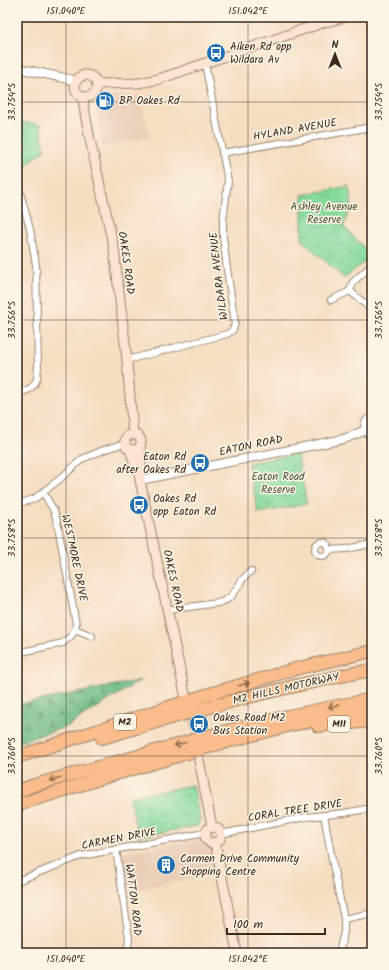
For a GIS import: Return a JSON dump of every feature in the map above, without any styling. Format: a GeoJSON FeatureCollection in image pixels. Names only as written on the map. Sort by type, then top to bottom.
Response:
{"type":"FeatureCollection","features":[{"type":"Feature","properties":{"kind":"highway"},"geometry":{"type":"LineString","coordinates":[[345,657],[372,651]]}},
{"type":"Feature","properties":{"kind":"highway","name":"M2"},"geometry":{"type":"LineString","coordinates":[[17,757],[206,695],[299,668],[345,657],[372,654]]}},
{"type":"Feature","properties":{"kind":"highway","name":"M2 HILLS MOTORWAY"},"geometry":{"type":"LineString","coordinates":[[17,764],[181,715],[263,694],[372,670]]}},
{"type":"Feature","properties":{"kind":"highway"},"geometry":{"type":"LineString","coordinates":[[17,792],[31,786],[230,730],[288,716],[372,699]]}},
{"type":"Feature","properties":{"kind":"highway"},"geometry":{"type":"LineString","coordinates":[[17,805],[108,776],[215,745],[287,726],[372,710]]}},
{"type":"Feature","properties":{"kind":"highway","name":"M11"},"geometry":{"type":"LineString","coordinates":[[215,745],[306,728],[372,721]]}},
{"type":"Feature","properties":{"kind":"main road"},"geometry":{"type":"LineString","coordinates":[[97,84],[149,82],[322,23],[346,17]]}},
{"type":"Feature","properties":{"kind":"main road"},"geometry":{"type":"LineString","coordinates":[[90,75],[97,84],[95,93],[88,97],[80,95],[76,89],[76,82],[79,78],[90,75]]}},
{"type":"Feature","properties":{"kind":"main road","name":"OAKES ROAD"},"geometry":{"type":"LineString","coordinates":[[83,96],[89,135],[114,249],[133,435]]}},
{"type":"Feature","properties":{"kind":"main road"},"geometry":{"type":"LineString","coordinates":[[133,435],[140,438],[140,447],[135,450],[128,446],[127,438],[133,435]]}},
{"type":"Feature","properties":{"kind":"main road","name":"OAKES ROAD"},"geometry":{"type":"LineString","coordinates":[[128,446],[140,477],[185,694]]}},
{"type":"Feature","properties":{"kind":"main road","name":"OAKES ROAD"},"geometry":{"type":"LineString","coordinates":[[140,447],[140,477]]}},
{"type":"Feature","properties":{"kind":"main road"},"geometry":{"type":"LineString","coordinates":[[199,760],[208,830],[206,839],[210,842],[215,842],[220,839],[221,834],[218,828],[208,830]]}},
{"type":"Feature","properties":{"kind":"main road"},"geometry":{"type":"LineString","coordinates":[[215,842],[237,953]]}},
{"type":"Feature","properties":{"kind":"street","name":"WILDARA AVENUE"},"geometry":{"type":"LineString","coordinates":[[126,360],[227,334],[233,330],[235,323],[222,221],[228,181],[204,64]]}},
{"type":"Feature","properties":{"kind":"street"},"geometry":{"type":"LineString","coordinates":[[17,68],[76,82]]}},
{"type":"Feature","properties":{"kind":"street","name":"HYLAND AVENUE"},"geometry":{"type":"LineString","coordinates":[[222,153],[371,127]]}},
{"type":"Feature","properties":{"kind":"street"},"geometry":{"type":"LineString","coordinates":[[371,127],[372,139]]}},
{"type":"Feature","properties":{"kind":"street"},"geometry":{"type":"LineString","coordinates":[[17,184],[30,229],[36,265],[38,368],[36,382],[31,388],[17,394]]}},
{"type":"Feature","properties":{"kind":"street"},"geometry":{"type":"LineString","coordinates":[[331,300],[350,291],[353,282],[372,265]]}},
{"type":"Feature","properties":{"kind":"street"},"geometry":{"type":"LineString","coordinates":[[350,291],[372,310]]}},
{"type":"Feature","properties":{"kind":"street"},"geometry":{"type":"LineString","coordinates":[[369,433],[365,427],[366,422],[372,417]]}},
{"type":"Feature","properties":{"kind":"street","name":"EATON ROAD"},"geometry":{"type":"LineString","coordinates":[[140,477],[369,433]]}},
{"type":"Feature","properties":{"kind":"street"},"geometry":{"type":"LineString","coordinates":[[17,504],[34,499],[82,460],[92,454],[106,449],[128,446]]}},
{"type":"Feature","properties":{"kind":"street","name":"WESTMORE DRIVE"},"geometry":{"type":"LineString","coordinates":[[43,492],[54,510],[57,521],[76,619],[75,629]]}},
{"type":"Feature","properties":{"kind":"street"},"geometry":{"type":"LineString","coordinates":[[329,550],[346,549],[372,544]]}},
{"type":"Feature","properties":{"kind":"street"},"geometry":{"type":"LineString","coordinates":[[167,610],[225,601],[233,595],[243,579],[251,571]]}},
{"type":"Feature","properties":{"kind":"street"},"geometry":{"type":"LineString","coordinates":[[17,653],[63,643],[71,636],[75,629],[92,636]]}},
{"type":"Feature","properties":{"kind":"street","name":"CORAL TREE DRIVE"},"geometry":{"type":"LineString","coordinates":[[221,834],[306,817],[372,808]]}},
{"type":"Feature","properties":{"kind":"street"},"geometry":{"type":"LineString","coordinates":[[324,815],[344,919],[344,932],[339,953]]}},
{"type":"Feature","properties":{"kind":"street","name":"CARMEN DRIVE"},"geometry":{"type":"LineString","coordinates":[[17,881],[81,856],[208,830]]}},
{"type":"Feature","properties":{"kind":"street","name":"WATTON ROAD"},"geometry":{"type":"LineString","coordinates":[[116,849],[128,939],[126,952]]}},
{"type":"Feature","properties":{"kind":"street"},"geometry":{"type":"LineString","coordinates":[[344,919],[372,913]]}},
{"type":"Feature","properties":{"kind":"street"},"geometry":{"type":"LineString","coordinates":[[117,953],[126,952]]}},
{"type":"Feature","properties":{"kind":"shaded area"},"geometry":{"type":"Polygon","coordinates":[[[139,95],[150,137],[103,147],[95,108],[97,100],[104,96],[139,95]]]}},
{"type":"Feature","properties":{"kind":"shaded area"},"geometry":{"type":"Polygon","coordinates":[[[197,839],[206,842],[210,847],[215,871],[214,873],[132,891],[127,889],[121,861],[124,853],[197,839]]]}},
{"type":"Feature","properties":{"kind":"green space"},"geometry":{"type":"Polygon","coordinates":[[[17,121],[40,125],[45,150],[17,172],[17,121]]]}},
{"type":"Feature","properties":{"kind":"green space","name":"Ashley Avenue Reserve"},"geometry":{"type":"Polygon","coordinates":[[[349,186],[352,206],[343,226],[372,256],[344,278],[302,240],[302,195],[349,186]]]}},
{"type":"Feature","properties":{"kind":"green space","name":"Eaton Road Reserve"},"geometry":{"type":"Polygon","coordinates":[[[297,454],[307,504],[258,513],[248,463],[297,454]]]}},
{"type":"Feature","properties":{"kind":"green space"},"geometry":{"type":"Polygon","coordinates":[[[141,680],[68,726],[17,743],[17,705],[141,680]]]}},
{"type":"Feature","properties":{"kind":"green space"},"geometry":{"type":"Polygon","coordinates":[[[193,785],[200,820],[197,826],[138,837],[130,797],[193,785]]]}},
{"type":"Feature","properties":{"kind":"tunnel"},"geometry":{"type":"LineString","coordinates":[[188,706],[196,745]]}},
{"type":"Feature","properties":{"kind":"place","name":"Aiken Rd opp Wildara Av"},"geometry":{"type":"Point","coordinates":[216,53]}},
{"type":"Feature","properties":{"kind":"place","name":"BP Oakes Rd"},"geometry":{"type":"Point","coordinates":[105,101]}},
{"type":"Feature","properties":{"kind":"place","name":"Eaton Rd after Oakes Rd"},"geometry":{"type":"Point","coordinates":[200,463]}},
{"type":"Feature","properties":{"kind":"place","name":"Oakes Rd opp Eaton Rd"},"geometry":{"type":"Point","coordinates":[139,505]}},
{"type":"Feature","properties":{"kind":"place","name":"Oakes Road M2 Bus Station"},"geometry":{"type":"Point","coordinates":[199,724]}},
{"type":"Feature","properties":{"kind":"place","name":"Carmen Drive Community Shopping Centre"},"geometry":{"type":"Point","coordinates":[166,865]}}]}
